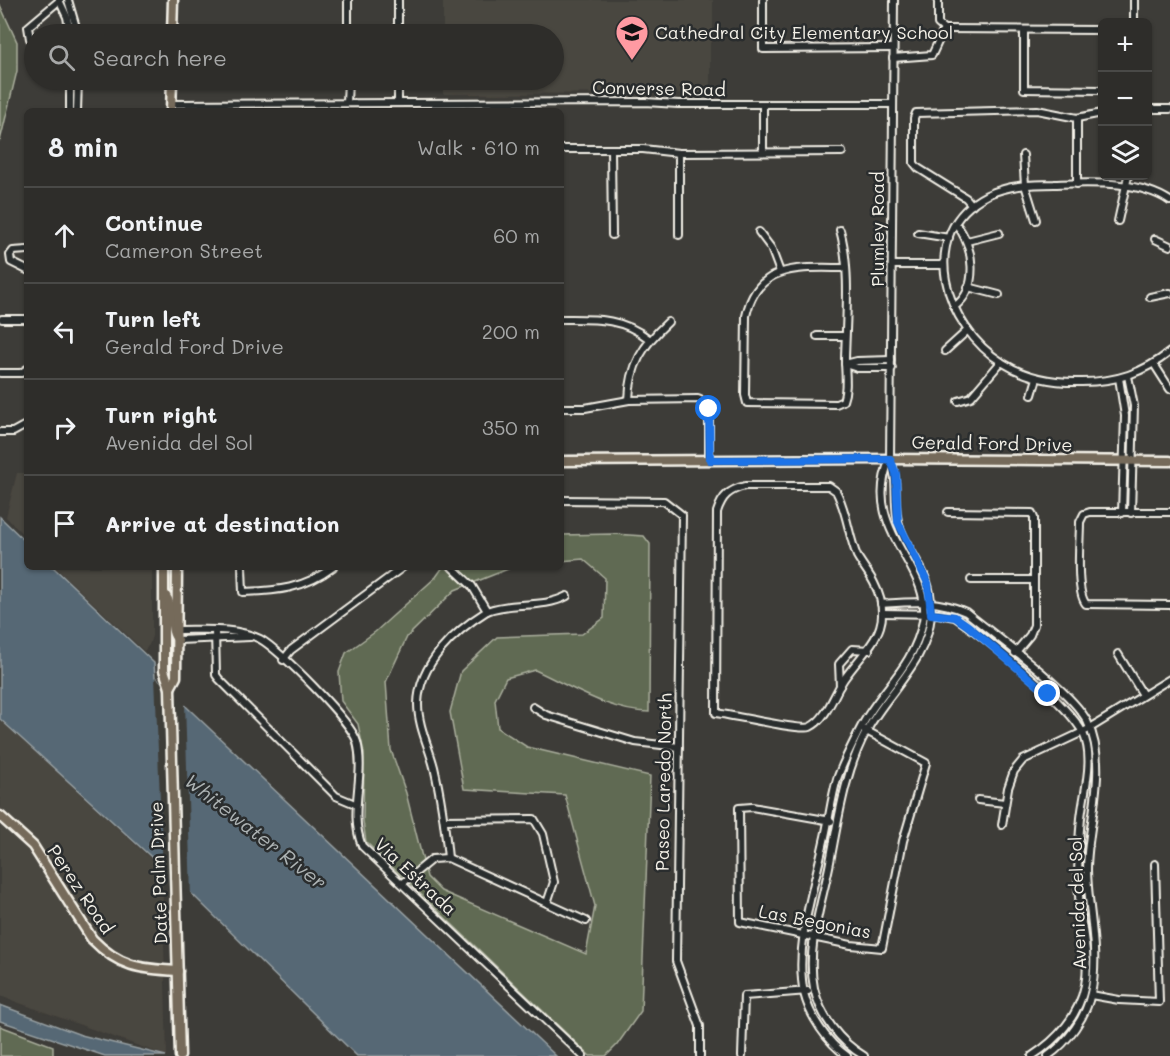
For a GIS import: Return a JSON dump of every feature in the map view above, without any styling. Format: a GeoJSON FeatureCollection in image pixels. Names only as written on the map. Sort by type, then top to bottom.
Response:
{"type":"FeatureCollection","features":[{"type":"Feature","properties":{"kind":"main road"},"geometry":{"type":"LineString","coordinates":[[172,24],[173,0]]}},
{"type":"Feature","properties":{"kind":"main road"},"geometry":{"type":"LineString","coordinates":[[172,90],[172,107]]}},
{"type":"Feature","properties":{"kind":"main road","name":"Gerald Ford Drive"},"geometry":{"type":"LineString","coordinates":[[564,460],[1170,461]]}},
{"type":"Feature","properties":{"kind":"main road","name":"Date Palm Drive"},"geometry":{"type":"LineString","coordinates":[[164,570],[165,670],[170,688],[180,1056]]}},
{"type":"Feature","properties":{"kind":"main road","name":"Date Palm Drive"},"geometry":{"type":"LineString","coordinates":[[170,688],[176,677],[177,570]]}},
{"type":"Feature","properties":{"kind":"main road"},"geometry":{"type":"LineString","coordinates":[[165,594],[172,607],[173,634],[178,640]]}},
{"type":"Feature","properties":{"kind":"main road","name":"Perez Road"},"geometry":{"type":"LineString","coordinates":[[0,816],[33,846],[92,939],[111,957],[140,968],[178,971]]}},
{"type":"Feature","properties":{"kind":"street"},"geometry":{"type":"LineString","coordinates":[[31,24],[59,0],[67,24]]}},
{"type":"Feature","properties":{"kind":"street"},"geometry":{"type":"LineString","coordinates":[[68,0],[75,24]]}},
{"type":"Feature","properties":{"kind":"street"},"geometry":{"type":"LineString","coordinates":[[348,0],[348,24]]}},
{"type":"Feature","properties":{"kind":"street"},"geometry":{"type":"LineString","coordinates":[[399,0],[399,24]]}},
{"type":"Feature","properties":{"kind":"street"},"geometry":{"type":"LineString","coordinates":[[763,0],[763,49],[893,48]]}},
{"type":"Feature","properties":{"kind":"street","name":"Plumley Road"},"geometry":{"type":"LineString","coordinates":[[890,459],[894,0]]}},
{"type":"Feature","properties":{"kind":"street"},"geometry":{"type":"LineString","coordinates":[[938,0],[938,24],[944,29],[1098,30]]}},
{"type":"Feature","properties":{"kind":"street"},"geometry":{"type":"LineString","coordinates":[[1134,0],[1134,18]]}},
{"type":"Feature","properties":{"kind":"street"},"geometry":{"type":"LineString","coordinates":[[893,58],[932,55],[944,29]]}},
{"type":"Feature","properties":{"kind":"street"},"geometry":{"type":"LineString","coordinates":[[1024,30],[1024,89],[1098,90]]}},
{"type":"Feature","properties":{"kind":"street"},"geometry":{"type":"LineString","coordinates":[[70,90],[70,108]]}},
{"type":"Feature","properties":{"kind":"street"},"geometry":{"type":"LineString","coordinates":[[77,108],[78,90]]}},
{"type":"Feature","properties":{"kind":"street"},"geometry":{"type":"LineString","coordinates":[[347,103],[348,90]]}},
{"type":"Feature","properties":{"kind":"street"},"geometry":{"type":"LineString","coordinates":[[398,90],[398,103]]}},
{"type":"Feature","properties":{"kind":"street","name":"Converse Road"},"geometry":{"type":"LineString","coordinates":[[172,107],[347,103],[893,104]]}},
{"type":"Feature","properties":{"kind":"street"},"geometry":{"type":"LineString","coordinates":[[477,103],[477,108]]}},
{"type":"Feature","properties":{"kind":"street"},"geometry":{"type":"LineString","coordinates":[[763,104],[763,152]]}},
{"type":"Feature","properties":{"kind":"street"},"geometry":{"type":"LineString","coordinates":[[972,205],[966,198],[918,168],[914,163],[914,118],[920,110],[1037,110],[1077,118],[1098,114]]}},
{"type":"Feature","properties":{"kind":"street"},"geometry":{"type":"LineString","coordinates":[[1152,110],[1170,110]]}},
{"type":"Feature","properties":{"kind":"street"},"geometry":{"type":"LineString","coordinates":[[1077,118],[1077,184]]}},
{"type":"Feature","properties":{"kind":"street"},"geometry":{"type":"LineString","coordinates":[[564,149],[654,149],[679,153],[842,152]]}},
{"type":"Feature","properties":{"kind":"street"},"geometry":{"type":"LineString","coordinates":[[611,149],[612,235]]}},
{"type":"Feature","properties":{"kind":"street"},"geometry":{"type":"LineString","coordinates":[[679,153],[679,235]]}},
{"type":"Feature","properties":{"kind":"street"},"geometry":{"type":"LineString","coordinates":[[1023,155],[1025,185],[1036,220]]}},
{"type":"Feature","properties":{"kind":"street"},"geometry":{"type":"LineString","coordinates":[[1119,221],[1128,180]]}},
{"type":"Feature","properties":{"kind":"street"},"geometry":{"type":"LineString","coordinates":[[1170,201],[1147,190],[1127,187],[1077,184],[1025,185],[998,190],[972,205],[956,224],[949,238],[944,265],[948,295],[968,330],[1001,362],[1037,378],[1068,382],[1119,378],[1154,364],[1170,352]]}},
{"type":"Feature","properties":{"kind":"street"},"geometry":{"type":"LineString","coordinates":[[954,307],[962,301],[968,287],[970,263],[968,241],[956,224]]}},
{"type":"Feature","properties":{"kind":"street"},"geometry":{"type":"LineString","coordinates":[[840,230],[845,249],[845,268],[845,336],[845,364],[845,394],[843,400],[836,405],[754,405],[747,402],[745,395],[748,305],[759,286],[780,272],[799,268],[845,268]]}},
{"type":"Feature","properties":{"kind":"street"},"geometry":{"type":"LineString","coordinates":[[759,232],[771,248],[780,272]]}},
{"type":"Feature","properties":{"kind":"street"},"geometry":{"type":"LineString","coordinates":[[918,233],[949,238]]}},
{"type":"Feature","properties":{"kind":"street"},"geometry":{"type":"LineString","coordinates":[[968,241],[999,233]]}},
{"type":"Feature","properties":{"kind":"street"},"geometry":{"type":"LineString","coordinates":[[1155,239],[1170,246]]}},
{"type":"Feature","properties":{"kind":"street"},"geometry":{"type":"LineString","coordinates":[[24,250],[13,251],[10,255],[11,262],[24,268]]}},
{"type":"Feature","properties":{"kind":"street"},"geometry":{"type":"LineString","coordinates":[[892,265],[944,265]]}},
{"type":"Feature","properties":{"kind":"street"},"geometry":{"type":"LineString","coordinates":[[968,287],[999,295]]}},
{"type":"Feature","properties":{"kind":"street"},"geometry":{"type":"LineString","coordinates":[[1150,297],[1170,293]]}},
{"type":"Feature","properties":{"kind":"street"},"geometry":{"type":"LineString","coordinates":[[2,319],[24,319]]}},
{"type":"Feature","properties":{"kind":"street"},"geometry":{"type":"LineString","coordinates":[[564,319],[615,320],[638,330],[649,339]]}},
{"type":"Feature","properties":{"kind":"street"},"geometry":{"type":"LineString","coordinates":[[629,400],[632,370],[649,339],[668,322]]}},
{"type":"Feature","properties":{"kind":"street"},"geometry":{"type":"LineString","coordinates":[[945,351],[968,330]]}},
{"type":"Feature","properties":{"kind":"street"},"geometry":{"type":"LineString","coordinates":[[817,336],[845,336]]}},
{"type":"Feature","properties":{"kind":"street"},"geometry":{"type":"LineString","coordinates":[[845,364],[857,361],[891,360]]}},
{"type":"Feature","properties":{"kind":"street"},"geometry":{"type":"LineString","coordinates":[[958,401],[971,397],[1001,362]]}},
{"type":"Feature","properties":{"kind":"street"},"geometry":{"type":"LineString","coordinates":[[845,364],[857,368],[892,368]]}},
{"type":"Feature","properties":{"kind":"street"},"geometry":{"type":"LineString","coordinates":[[1154,364],[1170,389]]}},
{"type":"Feature","properties":{"kind":"street"},"geometry":{"type":"LineString","coordinates":[[0,373],[24,371]]}},
{"type":"Feature","properties":{"kind":"street"},"geometry":{"type":"LineString","coordinates":[[1122,513],[1134,406],[1128,376]]}},
{"type":"Feature","properties":{"kind":"street"},"geometry":{"type":"LineString","coordinates":[[1032,395],[1037,378]]}},
{"type":"Feature","properties":{"kind":"street"},"geometry":{"type":"LineString","coordinates":[[1119,378],[1125,406],[1131,513]]}},
{"type":"Feature","properties":{"kind":"street"},"geometry":{"type":"LineString","coordinates":[[564,408],[585,408],[629,400],[698,399],[705,402],[709,409],[710,460]]}},
{"type":"Feature","properties":{"kind":"street"},"geometry":{"type":"LineString","coordinates":[[0,432],[13,432],[24,426]]}},
{"type":"Feature","properties":{"kind":"street"},"geometry":{"type":"LineString","coordinates":[[890,459],[884,473],[885,520],[927,601]]}},
{"type":"Feature","properties":{"kind":"street"},"geometry":{"type":"LineString","coordinates":[[847,1056],[818,1025],[804,992],[802,956],[838,778],[863,730],[916,661],[928,614],[928,583],[898,522],[896,473],[890,459]]}},
{"type":"Feature","properties":{"kind":"street"},"geometry":{"type":"LineString","coordinates":[[745,486],[829,486],[836,490],[858,558],[875,584],[882,614],[877,638],[840,687],[819,721],[809,728],[797,728],[716,713],[717,512],[720,501],[731,490],[745,486]]}},
{"type":"Feature","properties":{"kind":"street","name":"Paseo Laredo North"},"geometry":{"type":"LineString","coordinates":[[564,500],[664,501],[675,507],[682,515],[676,961],[700,1026],[700,1056]]}},
{"type":"Feature","properties":{"kind":"street"},"geometry":{"type":"LineString","coordinates":[[948,512],[1032,513],[1034,518],[1034,625],[1030,635],[1015,653]]}},
{"type":"Feature","properties":{"kind":"street"},"geometry":{"type":"LineString","coordinates":[[1170,512],[1084,514],[1080,522],[1082,598],[1093,606],[1170,605]]}},
{"type":"Feature","properties":{"kind":"street"},"geometry":{"type":"LineString","coordinates":[[243,570],[243,592],[298,587],[315,580],[329,570]]}},
{"type":"Feature","properties":{"kind":"street"},"geometry":{"type":"LineString","coordinates":[[284,660],[291,650],[399,570]]}},
{"type":"Feature","properties":{"kind":"street"},"geometry":{"type":"LineString","coordinates":[[455,570],[472,586],[487,611]]}},
{"type":"Feature","properties":{"kind":"street"},"geometry":{"type":"LineString","coordinates":[[971,580],[1034,580]]}},
{"type":"Feature","properties":{"kind":"street"},"geometry":{"type":"LineString","coordinates":[[448,858],[444,820],[433,764],[420,716],[421,692],[427,669],[438,652],[471,621],[487,611],[499,606],[554,603],[567,596]]}},
{"type":"Feature","properties":{"kind":"street","name":"Avenida del Sol"},"geometry":{"type":"LineString","coordinates":[[880,604],[927,601],[948,604],[966,612],[1078,706],[1090,728],[1097,754],[1098,769],[1088,852],[1089,911],[1095,959],[1091,995],[1072,1032],[1048,1056]]}},
{"type":"Feature","properties":{"kind":"street","name":"Avenida del Sol"},"geometry":{"type":"LineString","coordinates":[[882,614],[928,614],[955,617],[1048,694],[1073,718],[1086,743],[1089,768],[1082,816],[1079,863],[1080,909],[1086,957],[1085,985],[1064,1029],[1032,1056]]}},
{"type":"Feature","properties":{"kind":"street","name":"Via Estrada"},"geometry":{"type":"LineString","coordinates":[[178,630],[231,631],[260,639],[345,719],[353,732],[359,754],[355,804],[356,831],[362,846],[583,1056]]}},
{"type":"Feature","properties":{"kind":"street"},"geometry":{"type":"LineString","coordinates":[[214,630],[216,675],[219,679],[336,796],[355,804]]}},
{"type":"Feature","properties":{"kind":"street"},"geometry":{"type":"LineString","coordinates":[[178,640],[251,637]]}},
{"type":"Feature","properties":{"kind":"street"},"geometry":{"type":"LineString","coordinates":[[840,687],[839,664],[852,649],[869,650]]}},
{"type":"Feature","properties":{"kind":"street"},"geometry":{"type":"LineString","coordinates":[[1118,654],[1143,695]]}},
{"type":"Feature","properties":{"kind":"street"},"geometry":{"type":"LineString","coordinates":[[1002,825],[1005,803],[1014,771],[1023,760],[1090,728],[1170,679]]}},
{"type":"Feature","properties":{"kind":"street"},"geometry":{"type":"LineString","coordinates":[[533,707],[546,715],[635,742],[679,747]]}},
{"type":"Feature","properties":{"kind":"street"},"geometry":{"type":"LineString","coordinates":[[863,730],[847,780],[838,822],[815,936],[812,970],[819,1005],[831,1026],[849,1046],[864,1056]]}},
{"type":"Feature","properties":{"kind":"street","name":"Las Begonias"},"geometry":{"type":"LineString","coordinates":[[838,822],[752,807],[739,808],[740,922],[882,948],[903,841],[926,763],[863,730]]}},
{"type":"Feature","properties":{"kind":"street"},"geometry":{"type":"LineString","coordinates":[[978,800],[1005,803]]}},
{"type":"Feature","properties":{"kind":"street"},"geometry":{"type":"LineString","coordinates":[[444,820],[534,819],[543,834],[554,882],[547,903]]}},
{"type":"Feature","properties":{"kind":"street"},"geometry":{"type":"LineString","coordinates":[[402,883],[420,866],[432,859],[448,858],[586,921]]}},
{"type":"Feature","properties":{"kind":"street"},"geometry":{"type":"LineString","coordinates":[[1091,995],[1119,1000],[1159,1002],[1155,864]]}},
{"type":"Feature","properties":{"kind":"street"},"geometry":{"type":"LineString","coordinates":[[742,1056],[744,996],[804,992],[814,989]]}},
{"type":"Feature","properties":{"kind":"shaded area","name":"Cathedral City Elementary School"},"geometry":{"type":"Polygon","coordinates":[[[443,0],[713,0],[710,93],[443,94],[443,90],[564,90],[564,24],[443,24],[443,0]]]}},
{"type":"Feature","properties":{"kind":"shaded area"},"geometry":{"type":"Polygon","coordinates":[[[17,473],[24,473],[24,536],[6,517],[17,473]]]}},
{"type":"Feature","properties":{"kind":"shaded area"},"geometry":{"type":"Polygon","coordinates":[[[58,570],[152,570],[152,636],[144,651],[58,570]]]}},
{"type":"Feature","properties":{"kind":"shaded area"},"geometry":{"type":"Polygon","coordinates":[[[0,720],[162,869],[167,1056],[0,996],[0,720]]]}},
{"type":"Feature","properties":{"kind":"green space"},"geometry":{"type":"Polygon","coordinates":[[[0,5],[17,42],[17,71],[0,141],[0,5]]]}},
{"type":"Feature","properties":{"kind":"green space"},"geometry":{"type":"Polygon","coordinates":[[[564,535],[644,536],[650,544],[649,712],[634,711],[605,703],[535,670],[506,678],[495,700],[498,728],[527,747],[650,776],[641,1011],[617,1045],[606,1056],[590,1056],[366,842],[363,821],[364,753],[358,724],[341,701],[339,672],[346,653],[375,632],[441,570],[505,570],[455,590],[407,637],[386,682],[391,750],[406,793],[427,877],[441,891],[586,954],[595,906],[565,795],[464,789],[450,712],[461,671],[497,637],[582,634],[604,618],[605,578],[583,559],[564,561],[564,535]]]}},
{"type":"Feature","properties":{"kind":"green space"},"geometry":{"type":"Polygon","coordinates":[[[0,1026],[53,1046],[53,1056],[0,1056],[0,1026]]]}},
{"type":"Feature","properties":{"kind":"water","name":"Whitewater River"},"geometry":{"type":"Polygon","coordinates":[[[0,517],[24,540],[24,570],[56,570],[154,663],[155,677],[556,1056],[357,1056],[194,896],[0,719],[0,517]]]}},
{"type":"Feature","properties":{"kind":"water"},"geometry":{"type":"Polygon","coordinates":[[[0,1005],[81,1035],[166,1056],[105,1056],[0,1021],[0,1005]]]}},
{"type":"Feature","properties":{"kind":"pier"},"geometry":{"type":"Polygon","coordinates":[[[155,677],[185,703],[191,896],[163,873],[155,677]]]}},
{"type":"Feature","properties":{"kind":"place","name":"Cathedral City Elementary School"},"geometry":{"type":"Point","coordinates":[632,61]}},
{"type":"Feature","properties":{"kind":"route"},"geometry":{"type":"LineString","coordinates":[[709,409],[710,460],[890,459],[896,473],[898,522],[928,583],[931,614],[955,617],[1048,694]]}}]}
